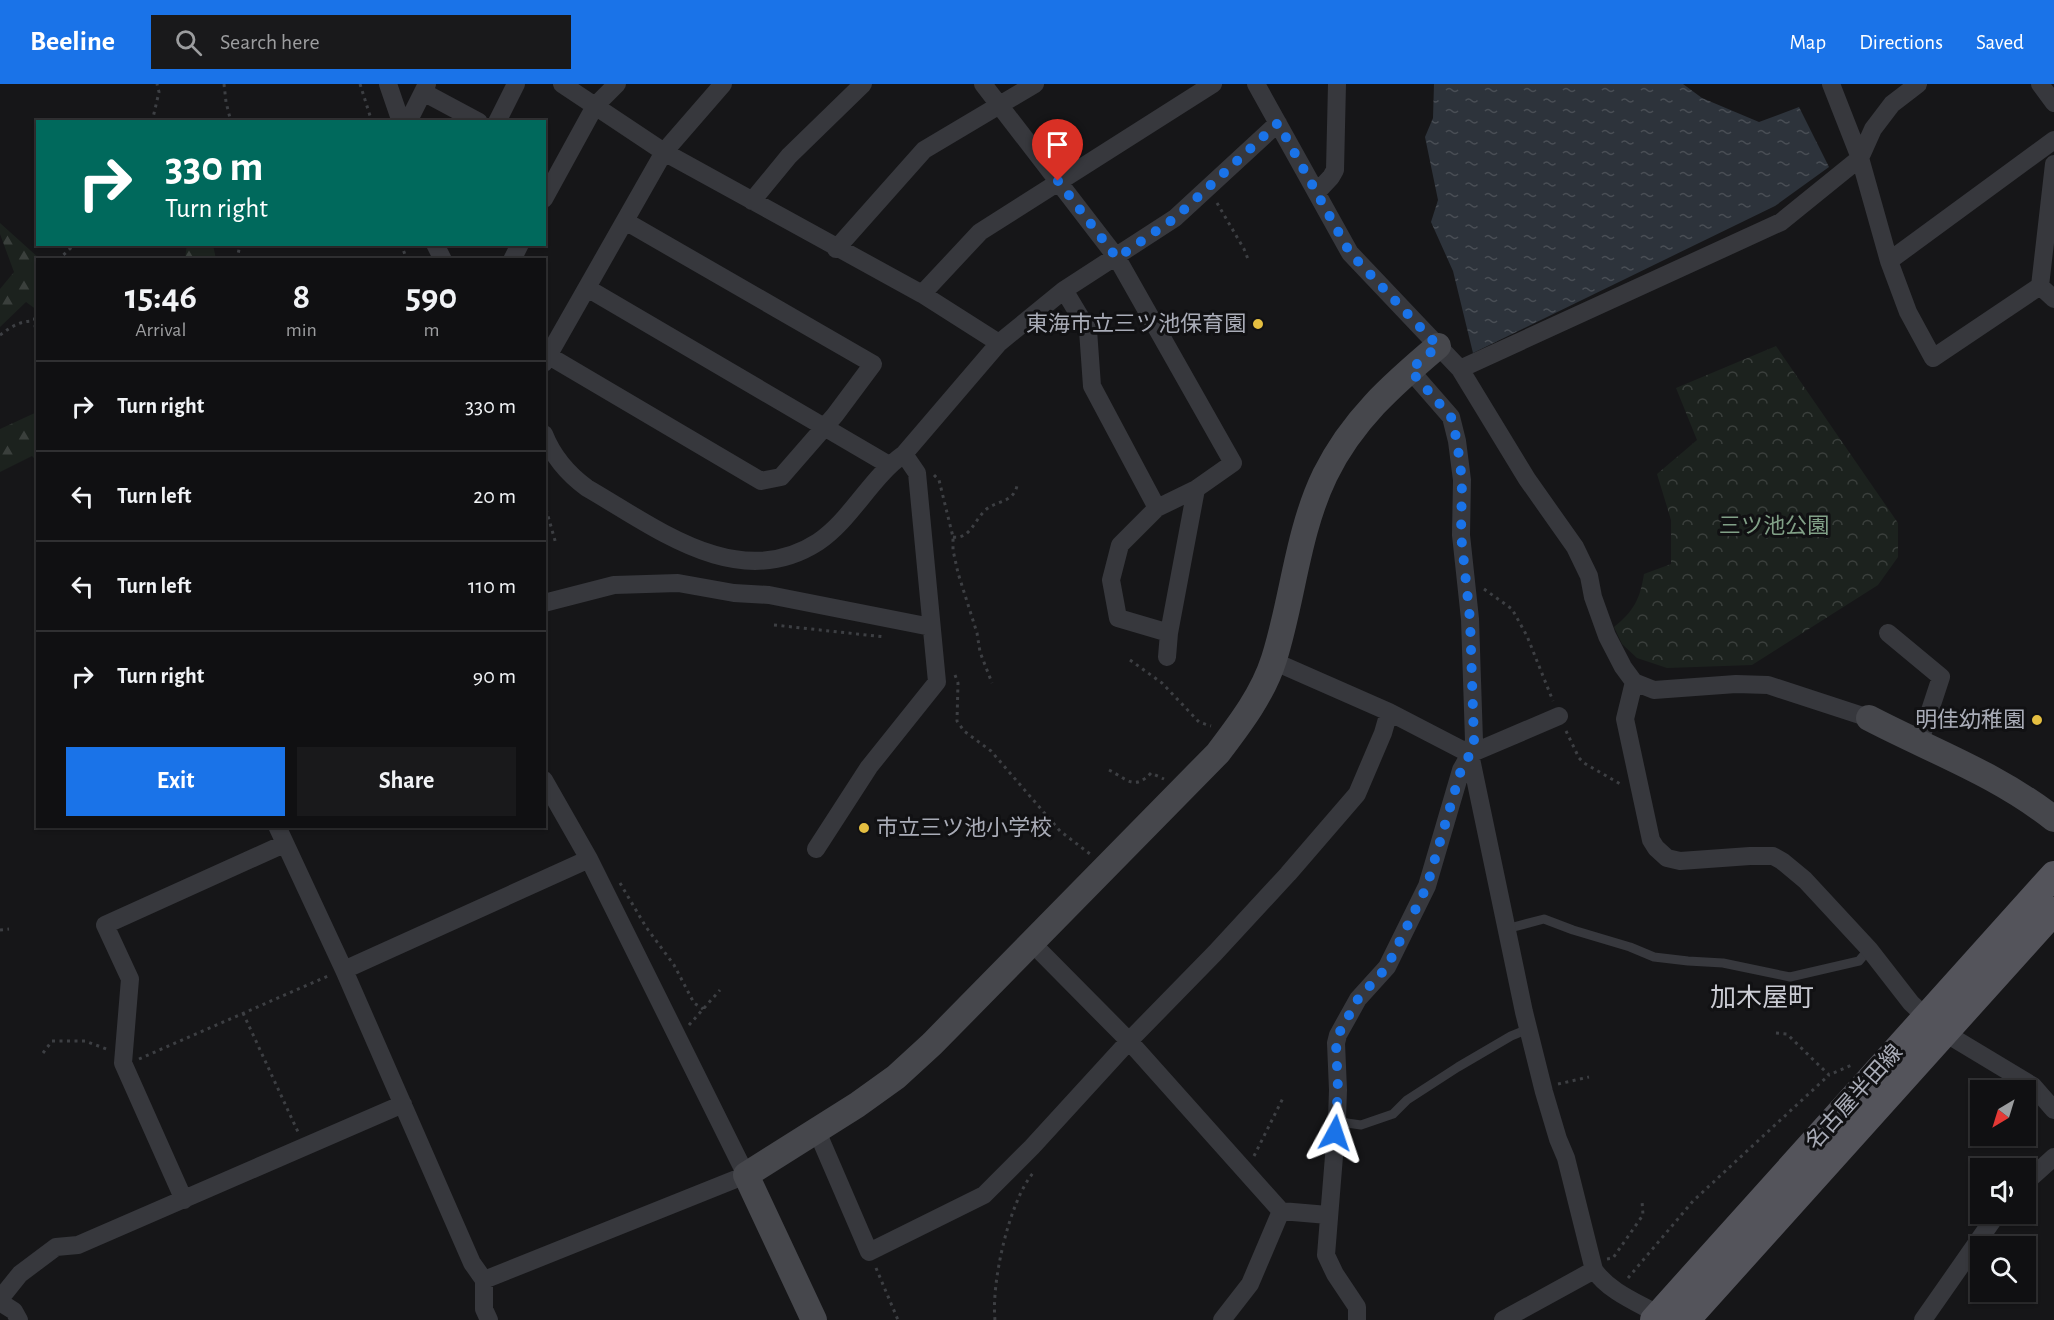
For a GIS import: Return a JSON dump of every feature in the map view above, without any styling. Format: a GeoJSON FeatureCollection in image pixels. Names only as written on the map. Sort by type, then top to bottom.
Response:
{"type":"FeatureCollection","features":[{"type":"Feature","properties":{"kind":"main road","name":"名古屋半田線"},"geometry":{"type":"LineString","coordinates":[[1666,1319],[1872,1077],[1935,1025],[2054,874]]}},
{"type":"Feature","properties":{"kind":"main road","name":"名古屋半田線"},"geometry":{"type":"LineString","coordinates":[[1666,1319],[1935,1025],[2054,911]]}},
{"type":"Feature","properties":{"kind":"street"},"geometry":{"type":"LineString","coordinates":[[388,84],[400,120]]}},
{"type":"Feature","properties":{"kind":"street"},"geometry":{"type":"LineString","coordinates":[[498,120],[516,84]]}},
{"type":"Feature","properties":{"kind":"street"},"geometry":{"type":"LineString","coordinates":[[562,84],[664,152],[836,249],[922,294],[999,343]]}},
{"type":"Feature","properties":{"kind":"street"},"geometry":{"type":"LineString","coordinates":[[546,196],[595,106],[617,84]]}},
{"type":"Feature","properties":{"kind":"street"},"geometry":{"type":"LineString","coordinates":[[625,221],[873,364],[781,477],[761,482],[546,357],[664,152],[723,84]]}},
{"type":"Feature","properties":{"kind":"street"},"geometry":{"type":"LineString","coordinates":[[752,201],[789,156],[863,84]]}},
{"type":"Feature","properties":{"kind":"street"},"geometry":{"type":"LineString","coordinates":[[983,84],[1117,258],[1233,463],[1196,489],[1157,508],[1120,545],[1111,580],[1118,618],[1169,633]]}},
{"type":"Feature","properties":{"kind":"street"},"geometry":{"type":"LineString","coordinates":[[836,249],[924,150],[1035,84]]}},
{"type":"Feature","properties":{"kind":"street"},"geometry":{"type":"LineString","coordinates":[[922,294],[980,232],[1213,84]]}},
{"type":"Feature","properties":{"kind":"street"},"geometry":{"type":"LineString","coordinates":[[1256,84],[1350,253],[1460,369],[1527,479],[1575,547],[1589,576],[1593,597],[1607,636],[1623,667],[1634,682],[1654,690],[1736,684],[1768,685],[1869,718],[2005,785],[2054,819]]}},
{"type":"Feature","properties":{"kind":"street"},"geometry":{"type":"LineString","coordinates":[[1317,192],[1335,170],[1337,84]]}},
{"type":"Feature","properties":{"kind":"street"},"geometry":{"type":"LineString","coordinates":[[1831,84],[1860,158],[1889,261],[1908,312],[1933,358],[2040,286],[2054,164]]}},
{"type":"Feature","properties":{"kind":"street"},"geometry":{"type":"LineString","coordinates":[[1460,369],[1781,222],[1860,158],[1873,129],[1892,104],[1918,84]]}},
{"type":"Feature","properties":{"kind":"street"},"geometry":{"type":"LineString","coordinates":[[2040,84],[2054,103]]}},
{"type":"Feature","properties":{"kind":"street"},"geometry":{"type":"LineString","coordinates":[[409,120],[425,88],[475,120]]}},
{"type":"Feature","properties":{"kind":"street"},"geometry":{"type":"LineString","coordinates":[[546,438],[563,468],[587,488],[698,550],[733,560],[775,559],[818,542],[837,525],[999,343],[1064,290],[1117,258],[1175,218],[1278,123]]}},
{"type":"Feature","properties":{"kind":"street"},"geometry":{"type":"LineString","coordinates":[[1889,261],[2054,140]]}},
{"type":"Feature","properties":{"kind":"street"},"geometry":{"type":"LineString","coordinates":[[2040,286],[2054,299]]}},
{"type":"Feature","properties":{"kind":"street"},"geometry":{"type":"LineString","coordinates":[[587,288],[824,426],[896,460],[916,473],[937,682],[869,767],[816,849]]}},
{"type":"Feature","properties":{"kind":"street"},"geometry":{"type":"LineString","coordinates":[[1064,290],[1088,330],[1092,386],[1157,508]]}},
{"type":"Feature","properties":{"kind":"street"},"geometry":{"type":"LineString","coordinates":[[484,1280],[746,1175],[857,1105],[896,1077],[932,1044],[1218,753],[1231,736],[1249,710],[1273,661],[1308,521],[1325,475],[1356,424],[1390,386],[1438,346]]}},
{"type":"Feature","properties":{"kind":"street"},"geometry":{"type":"LineString","coordinates":[[1357,1320],[1356,1307],[1326,1255],[1337,1119],[1338,1035],[1358,999],[1387,967],[1427,886],[1461,770],[1474,741],[1470,619],[1461,535],[1462,480],[1457,441],[1451,417],[1410,370]]}},
{"type":"Feature","properties":{"kind":"street"},"geometry":{"type":"LineString","coordinates":[[1167,657],[1169,633],[1196,489]]}},
{"type":"Feature","properties":{"kind":"street"},"geometry":{"type":"LineString","coordinates":[[546,602],[614,585],[678,583],[734,593],[769,595],[931,627]]}},
{"type":"Feature","properties":{"kind":"street"},"geometry":{"type":"LineString","coordinates":[[1888,633],[1941,677],[1919,744]]}},
{"type":"Feature","properties":{"kind":"street"},"geometry":{"type":"LineString","coordinates":[[1273,661],[1389,712],[1470,754]]}},
{"type":"Feature","properties":{"kind":"street"},"geometry":{"type":"LineString","coordinates":[[1634,682],[1625,719],[1651,840],[1656,848],[1667,858],[1689,862],[1750,856],[1773,856],[1782,861],[1805,880],[1869,949],[1911,1003],[1935,1025],[2033,1086],[2054,1110]]}},
{"type":"Feature","properties":{"kind":"street"},"geometry":{"type":"LineString","coordinates":[[816,1129],[869,1252],[984,1195],[1239,927],[1358,794],[1383,733],[1389,712]]}},
{"type":"Feature","properties":{"kind":"street"},"geometry":{"type":"LineString","coordinates":[[1470,754],[1558,716]]}},
{"type":"Feature","properties":{"kind":"street"},"geometry":{"type":"LineString","coordinates":[[1470,754],[1528,1029],[1558,1139],[1566,1158],[1593,1266],[1607,1284],[1619,1293],[1666,1319]]}},
{"type":"Feature","properties":{"kind":"street"},"geometry":{"type":"LineString","coordinates":[[546,784],[602,885],[746,1175],[814,1320]]}},
{"type":"Feature","properties":{"kind":"street"},"geometry":{"type":"LineString","coordinates":[[278,828],[344,970],[472,1263],[484,1280],[484,1309],[489,1320]]}},
{"type":"Feature","properties":{"kind":"street"},"geometry":{"type":"LineString","coordinates":[[184,1200],[123,1059],[130,979],[105,925],[284,844]]}},
{"type":"Feature","properties":{"kind":"street"},"geometry":{"type":"LineString","coordinates":[[344,970],[589,859]]}},
{"type":"Feature","properties":{"kind":"street"},"geometry":{"type":"LineString","coordinates":[[1031,942],[1129,1041],[1281,1210],[1328,1215]]}},
{"type":"Feature","properties":{"kind":"street"},"geometry":{"type":"LineString","coordinates":[[19,1320],[14,1311],[0,1300],[20,1274],[56,1247],[78,1245],[403,1104]]}},
{"type":"Feature","properties":{"kind":"street"},"geometry":{"type":"LineString","coordinates":[[2036,1174],[2054,1158]]}},
{"type":"Feature","properties":{"kind":"street"},"geometry":{"type":"LineString","coordinates":[[1222,1320],[1250,1284],[1281,1210]]}},
{"type":"Feature","properties":{"kind":"street"},"geometry":{"type":"LineString","coordinates":[[1923,1320],[1990,1224]]}},
{"type":"Feature","properties":{"kind":"street"},"geometry":{"type":"LineString","coordinates":[[1503,1320],[1593,1266]]}},
{"type":"Feature","properties":{"kind":"lane"},"geometry":{"type":"LineString","coordinates":[[1506,929],[1544,919],[1654,957],[1723,963],[1790,977],[1859,962],[1869,949]]}},
{"type":"Feature","properties":{"kind":"lane"},"geometry":{"type":"LineString","coordinates":[[1337,1119],[1361,1125],[1393,1114],[1407,1100],[1449,1073],[1511,1036],[1528,1029]]}},
{"type":"Feature","properties":{"kind":"path"},"geometry":{"type":"LineString","coordinates":[[152,120],[159,92],[157,84]]}},
{"type":"Feature","properties":{"kind":"path"},"geometry":{"type":"LineString","coordinates":[[224,84],[230,120]]}},
{"type":"Feature","properties":{"kind":"path"},"geometry":{"type":"LineString","coordinates":[[360,84],[371,120]]}},
{"type":"Feature","properties":{"kind":"path"},"geometry":{"type":"LineString","coordinates":[[1208,188],[1248,259]]}},
{"type":"Feature","properties":{"kind":"path"},"geometry":{"type":"LineString","coordinates":[[60,258],[73,246]]}},
{"type":"Feature","properties":{"kind":"path"},"geometry":{"type":"LineString","coordinates":[[36,312],[34,321],[36,326]]}},
{"type":"Feature","properties":{"kind":"path"},"geometry":{"type":"LineString","coordinates":[[0,335],[14,325],[24,321],[34,321]]}},
{"type":"Feature","properties":{"kind":"path"},"geometry":{"type":"LineString","coordinates":[[916,473],[924,468],[939,480],[953,537],[958,573],[977,633],[980,652],[992,683]]}},
{"type":"Feature","properties":{"kind":"path"},"geometry":{"type":"LineString","coordinates":[[953,537],[959,538],[966,535],[988,508],[1009,500],[1016,493],[1017,486]]}},
{"type":"Feature","properties":{"kind":"path"},"geometry":{"type":"LineString","coordinates":[[546,509],[556,544]]}},
{"type":"Feature","properties":{"kind":"path"},"geometry":{"type":"LineString","coordinates":[[1465,578],[1471,579],[1512,609],[1527,636],[1558,716],[1579,758],[1642,795]]}},
{"type":"Feature","properties":{"kind":"path"},"geometry":{"type":"LineString","coordinates":[[774,625],[887,637]]}},
{"type":"Feature","properties":{"kind":"path"},"geometry":{"type":"LineString","coordinates":[[1130,660],[1162,683],[1199,722],[1217,727],[1231,736]]}},
{"type":"Feature","properties":{"kind":"path"},"geometry":{"type":"LineString","coordinates":[[935,662],[943,663],[954,672],[958,683],[957,721],[963,731],[991,751],[1060,831],[1106,866]]}},
{"type":"Feature","properties":{"kind":"path"},"geometry":{"type":"LineString","coordinates":[[1109,770],[1136,784],[1150,773],[1159,776],[1179,792]]}},
{"type":"Feature","properties":{"kind":"path"},"geometry":{"type":"LineString","coordinates":[[602,885],[613,880],[623,885],[646,927],[674,965],[694,1002],[703,1009]]}},
{"type":"Feature","properties":{"kind":"path"},"geometry":{"type":"LineString","coordinates":[[0,930],[9,929]]}},
{"type":"Feature","properties":{"kind":"path"},"geometry":{"type":"LineString","coordinates":[[43,1053],[52,1041],[85,1041],[123,1059],[137,1060],[344,970]]}},
{"type":"Feature","properties":{"kind":"path"},"geometry":{"type":"LineString","coordinates":[[676,1035],[681,1034],[720,990]]}},
{"type":"Feature","properties":{"kind":"path"},"geometry":{"type":"LineString","coordinates":[[243,1013],[299,1133]]}},
{"type":"Feature","properties":{"kind":"path"},"geometry":{"type":"LineString","coordinates":[[1776,1033],[1787,1034],[1829,1075]]}},
{"type":"Feature","properties":{"kind":"path"},"geometry":{"type":"LineString","coordinates":[[1619,1293],[1623,1284],[1693,1201],[1829,1075],[1857,1063],[1872,1077]]}},
{"type":"Feature","properties":{"kind":"path"},"geometry":{"type":"LineString","coordinates":[[1543,1088],[1589,1077]]}},
{"type":"Feature","properties":{"kind":"path"},"geometry":{"type":"LineString","coordinates":[[1244,1169],[1250,1164],[1283,1098]]}},
{"type":"Feature","properties":{"kind":"path"},"geometry":{"type":"LineString","coordinates":[[995,1320],[994,1304],[1006,1238],[1018,1195],[1034,1172]]}},
{"type":"Feature","properties":{"kind":"path"},"geometry":{"type":"LineString","coordinates":[[1593,1266],[1613,1258],[1643,1215],[1642,1201]]}},
{"type":"Feature","properties":{"kind":"path"},"geometry":{"type":"LineString","coordinates":[[869,1252],[898,1320]]}},
{"type":"Feature","properties":{"kind":"green space"},"geometry":{"type":"Polygon","coordinates":[[[0,223],[39,258],[36,258],[36,309],[26,302],[0,327],[0,289],[14,272],[0,234],[0,223]]]}},
{"type":"Feature","properties":{"kind":"green space"},"geometry":{"type":"Polygon","coordinates":[[[187,246],[213,246],[216,258],[185,258],[187,246]]]}},
{"type":"Feature","properties":{"kind":"green space","name":"三ツ池公園"},"geometry":{"type":"Polygon","coordinates":[[[1776,346],[1898,523],[1898,557],[1878,585],[1752,665],[1667,668],[1637,658],[1622,644],[1614,627],[1635,604],[1644,574],[1671,564],[1671,520],[1657,474],[1697,440],[1676,388],[1776,346]]]}},
{"type":"Feature","properties":{"kind":"green space"},"geometry":{"type":"Polygon","coordinates":[[[36,412],[36,460],[32,456],[0,472],[0,429],[36,412]]]}},
{"type":"Feature","properties":{"kind":"water"},"geometry":{"type":"Polygon","coordinates":[[[1434,84],[1683,84],[1702,98],[1759,122],[1799,107],[1829,167],[1775,206],[1473,353],[1453,271],[1431,222],[1438,200],[1425,137],[1433,118],[1434,84]]]}},
{"type":"Feature","properties":{"kind":"place","name":"東海市立三ツ池保育園"},"geometry":{"type":"Point","coordinates":[1258,324]}},
{"type":"Feature","properties":{"kind":"place","name":"明佳幼稚園"},"geometry":{"type":"Point","coordinates":[2037,720]}},
{"type":"Feature","properties":{"kind":"place","name":"市立三ツ池小学校"},"geometry":{"type":"Point","coordinates":[864,828]}},
{"type":"Feature","properties":{"kind":"district","name":"加木屋町"},"geometry":{"type":"Point","coordinates":[1762,998]}},
{"type":"Feature","properties":{"kind":"route"},"geometry":{"type":"LineString","coordinates":[[1058,181],[1117,258],[1175,218],[1278,123],[1350,253],[1438,346],[1410,370],[1451,417],[1457,441],[1462,480],[1461,535],[1470,619],[1474,741],[1461,770],[1427,886],[1387,967],[1358,999],[1338,1035],[1335,1133]]}}]}
